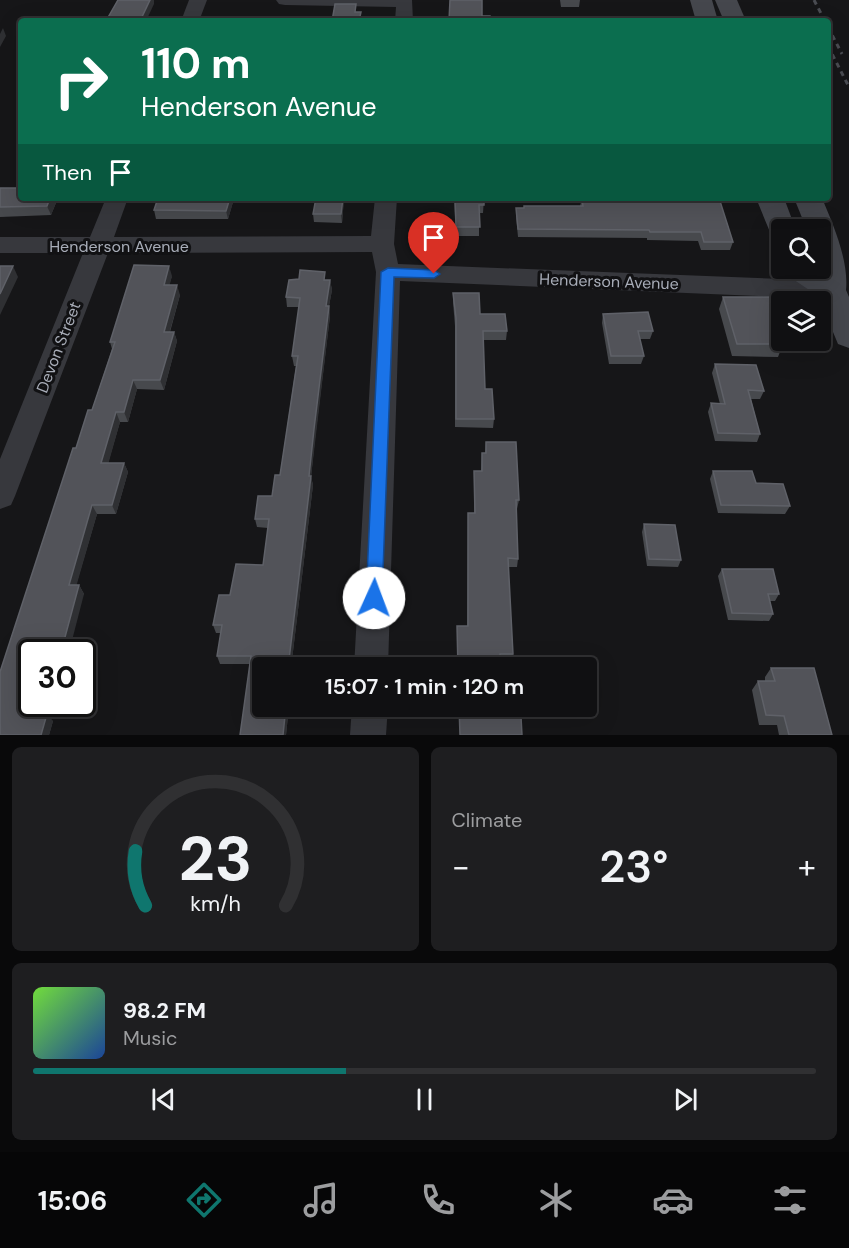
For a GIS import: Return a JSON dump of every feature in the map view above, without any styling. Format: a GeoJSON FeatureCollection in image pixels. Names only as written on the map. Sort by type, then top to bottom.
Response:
{"type":"FeatureCollection","features":[{"type":"Feature","properties":{"kind":"main road"},"geometry":{"type":"LineString","coordinates":[[701,0],[706,18]]}},
{"type":"Feature","properties":{"kind":"main road"},"geometry":{"type":"LineString","coordinates":[[726,0],[734,18]]}},
{"type":"Feature","properties":{"kind":"main road"},"geometry":{"type":"LineString","coordinates":[[771,201],[778,219]]}},
{"type":"Feature","properties":{"kind":"main road"},"geometry":{"type":"LineString","coordinates":[[809,201],[839,272],[831,290]]}},
{"type":"Feature","properties":{"kind":"main road"},"geometry":{"type":"LineString","coordinates":[[814,279],[831,290],[849,336]]}},
{"type":"Feature","properties":{"kind":"street"},"geometry":{"type":"LineString","coordinates":[[191,18],[198,0]]}},
{"type":"Feature","properties":{"kind":"street"},"geometry":{"type":"LineString","coordinates":[[285,0],[405,2],[404,18]]}},
{"type":"Feature","properties":{"kind":"street","name":"Devon Street"},"geometry":{"type":"LineString","coordinates":[[0,496],[116,201]]}},
{"type":"Feature","properties":{"kind":"street"},"geometry":{"type":"LineString","coordinates":[[371,657],[388,272],[382,244],[386,201]]}},
{"type":"Feature","properties":{"kind":"street","name":"Henderson Avenue"},"geometry":{"type":"LineString","coordinates":[[0,246],[382,244]]}},
{"type":"Feature","properties":{"kind":"street","name":"Henderson Avenue"},"geometry":{"type":"LineString","coordinates":[[388,272],[831,290]]}},
{"type":"Feature","properties":{"kind":"street"},"geometry":{"type":"LineString","coordinates":[[368,735],[369,717]]}},
{"type":"Feature","properties":{"kind":"building"},"geometry":{"type":"Polygon","coordinates":[[[118,0],[150,0],[141,18],[108,18],[118,0]]]}},
{"type":"Feature","properties":{"kind":"building"},"geometry":{"type":"Polygon","coordinates":[[[450,0],[482,0],[482,16],[490,16],[490,18],[449,18],[450,0]]]}},
{"type":"Feature","properties":{"kind":"building"},"geometry":{"type":"Polygon","coordinates":[[[335,4],[356,4],[355,12],[361,12],[360,18],[333,18],[335,4]]]}},
{"type":"Feature","properties":{"kind":"building"},"geometry":{"type":"Polygon","coordinates":[[[0,188],[18,188],[18,201],[49,201],[47,206],[0,207],[0,188]]]}},
{"type":"Feature","properties":{"kind":"building"},"geometry":{"type":"Polygon","coordinates":[[[157,201],[229,201],[226,211],[154,210],[157,201]]]}},
{"type":"Feature","properties":{"kind":"building"},"geometry":{"type":"Polygon","coordinates":[[[315,201],[343,201],[341,214],[313,214],[315,201]]]}},
{"type":"Feature","properties":{"kind":"building"},"geometry":{"type":"Polygon","coordinates":[[[455,201],[484,201],[484,205],[479,205],[480,227],[456,227],[455,201]]]}},
{"type":"Feature","properties":{"kind":"building"},"geometry":{"type":"Polygon","coordinates":[[[582,201],[720,201],[733,242],[704,242],[701,232],[518,229],[516,208],[583,206],[582,201]]]}},
{"type":"Feature","properties":{"kind":"building"},"geometry":{"type":"Polygon","coordinates":[[[134,265],[169,266],[164,285],[177,285],[164,332],[174,332],[160,380],[133,380],[124,412],[116,412],[101,463],[124,463],[112,505],[92,505],[69,585],[79,585],[64,639],[18,639],[18,717],[46,717],[41,735],[0,735],[0,672],[73,448],[76,448],[88,410],[92,410],[115,342],[110,342],[134,265]]]}},
{"type":"Feature","properties":{"kind":"building"},"geometry":{"type":"Polygon","coordinates":[[[0,266],[13,266],[0,294],[0,266]]]}},
{"type":"Feature","properties":{"kind":"building"},"geometry":{"type":"Polygon","coordinates":[[[300,270],[325,272],[324,280],[330,280],[309,476],[311,476],[289,657],[252,657],[252,717],[285,717],[283,735],[240,735],[251,656],[217,656],[222,625],[213,625],[219,595],[230,595],[236,564],[263,565],[269,519],[255,519],[258,496],[272,496],[275,475],[280,475],[298,356],[292,356],[300,298],[286,297],[289,280],[299,279],[300,270]]]}},
{"type":"Feature","properties":{"kind":"building"},"geometry":{"type":"Polygon","coordinates":[[[453,293],[479,293],[480,314],[505,314],[507,331],[483,331],[485,389],[492,389],[494,419],[456,419],[456,318],[453,293]]]}},
{"type":"Feature","properties":{"kind":"building"},"geometry":{"type":"Polygon","coordinates":[[[723,297],[771,297],[771,344],[737,344],[723,297]]]}},
{"type":"Feature","properties":{"kind":"building"},"geometry":{"type":"Polygon","coordinates":[[[648,312],[653,331],[638,331],[644,356],[611,356],[603,314],[648,312]]]}},
{"type":"Feature","properties":{"kind":"building"},"geometry":{"type":"Polygon","coordinates":[[[715,364],[756,365],[764,391],[748,390],[760,434],[718,433],[711,403],[725,404],[715,364]]]}},
{"type":"Feature","properties":{"kind":"building"},"geometry":{"type":"Polygon","coordinates":[[[486,442],[516,442],[519,500],[516,500],[518,559],[508,558],[513,654],[500,654],[500,657],[458,657],[457,626],[468,626],[468,513],[475,513],[474,471],[482,471],[482,453],[486,453],[486,442]]]}},
{"type":"Feature","properties":{"kind":"building"},"geometry":{"type":"Polygon","coordinates":[[[713,471],[752,471],[756,483],[783,484],[790,506],[721,505],[713,471]]]}},
{"type":"Feature","properties":{"kind":"building"},"geometry":{"type":"Polygon","coordinates":[[[644,524],[675,525],[681,560],[649,559],[644,524]]]}},
{"type":"Feature","properties":{"kind":"building"},"geometry":{"type":"Polygon","coordinates":[[[722,569],[773,569],[779,594],[768,594],[773,614],[732,613],[722,569]]]}},
{"type":"Feature","properties":{"kind":"building"},"geometry":{"type":"Polygon","coordinates":[[[771,668],[814,668],[832,735],[789,735],[784,716],[766,715],[758,681],[775,681],[771,668]]]}},
{"type":"Feature","properties":{"kind":"building"},"geometry":{"type":"Polygon","coordinates":[[[459,717],[521,717],[522,735],[460,735],[459,717]]]}},
{"type":"Feature","properties":{"kind":"railway"},"geometry":{"type":"LineString","coordinates":[[814,0],[823,18]]}},
{"type":"Feature","properties":{"kind":"railway"},"geometry":{"type":"LineString","coordinates":[[831,33],[842,54]]}},
{"type":"Feature","properties":{"kind":"railway"},"geometry":{"type":"LineString","coordinates":[[831,52],[849,87]]}},
{"type":"Feature","properties":{"kind":"route"},"geometry":{"type":"LineString","coordinates":[[374,598],[388,272],[434,274]]}}]}
